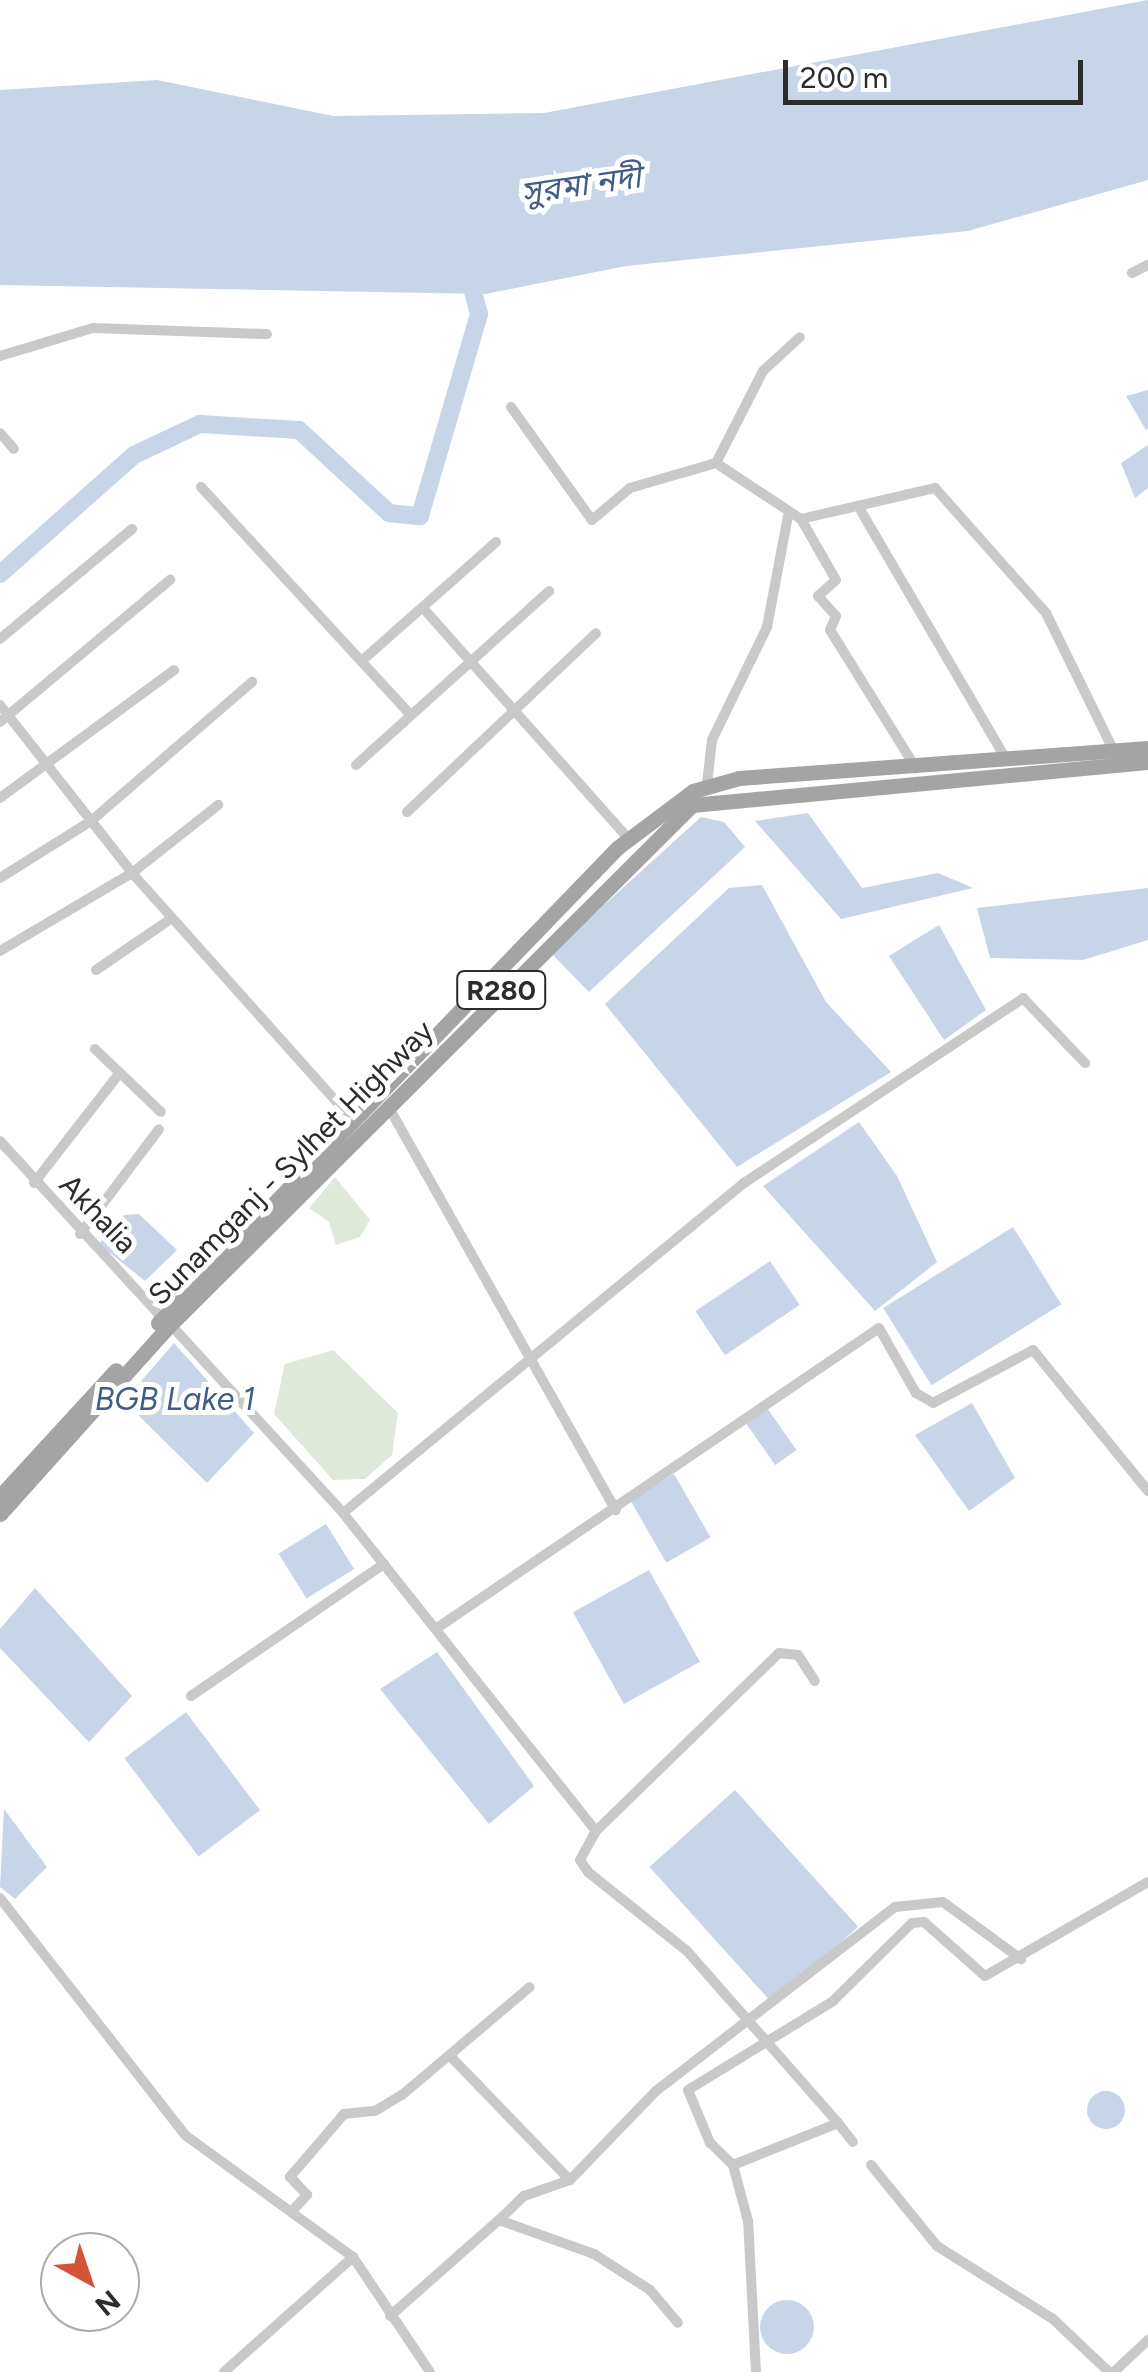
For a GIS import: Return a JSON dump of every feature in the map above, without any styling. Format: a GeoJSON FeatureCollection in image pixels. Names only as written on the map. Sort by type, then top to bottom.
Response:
{"type":"FeatureCollection","features":[{"type":"Feature","properties":{"kind":"main road","name":"Sunamganj - Sylhet Highway"},"geometry":{"type":"LineString","coordinates":[[0,1496],[628,838],[708,784],[1148,748]]}},
{"type":"Feature","properties":{"kind":"main road","name":"Sunamganj - Sylhet Highway"},"geometry":{"type":"LineString","coordinates":[[0,1514],[166,1321],[692,805],[1148,762]]}},
{"type":"Feature","properties":{"kind":"street"},"geometry":{"type":"LineString","coordinates":[[1132,273],[1148,265]]}},
{"type":"Feature","properties":{"kind":"street"},"geometry":{"type":"LineString","coordinates":[[0,356],[93,328],[266,334]]}},
{"type":"Feature","properties":{"kind":"street"},"geometry":{"type":"LineString","coordinates":[[511,407],[592,520],[630,488],[716,463],[763,371],[800,337]]}},
{"type":"Feature","properties":{"kind":"street"},"geometry":{"type":"LineString","coordinates":[[0,433],[14,449]]}},
{"type":"Feature","properties":{"kind":"street"},"geometry":{"type":"LineString","coordinates":[[716,463],[794,518],[836,580],[818,596],[836,616],[830,630],[916,768]]}},
{"type":"Feature","properties":{"kind":"street"},"geometry":{"type":"LineString","coordinates":[[201,487],[365,658],[410,714]]}},
{"type":"Feature","properties":{"kind":"street"},"geometry":{"type":"LineString","coordinates":[[794,518],[861,511],[935,488],[968,520],[1076,660],[1114,751]]}},
{"type":"Feature","properties":{"kind":"street"},"geometry":{"type":"LineString","coordinates":[[861,511],[1007,761]]}},
{"type":"Feature","properties":{"kind":"street"},"geometry":{"type":"LineString","coordinates":[[708,784],[712,740],[767,627],[794,518]]}},
{"type":"Feature","properties":{"kind":"street"},"geometry":{"type":"LineString","coordinates":[[0,639],[132,529]]}},
{"type":"Feature","properties":{"kind":"street"},"geometry":{"type":"LineString","coordinates":[[365,658],[496,542]]}},
{"type":"Feature","properties":{"kind":"street"},"geometry":{"type":"LineString","coordinates":[[6,720],[170,580]]}},
{"type":"Feature","properties":{"kind":"street"},"geometry":{"type":"LineString","coordinates":[[356,765],[549,592]]}},
{"type":"Feature","properties":{"kind":"street"},"geometry":{"type":"LineString","coordinates":[[423,608],[628,838]]}},
{"type":"Feature","properties":{"kind":"street"},"geometry":{"type":"LineString","coordinates":[[406,812],[596,634]]}},
{"type":"Feature","properties":{"kind":"street"},"geometry":{"type":"LineString","coordinates":[[0,798],[52,767],[174,670]]}},
{"type":"Feature","properties":{"kind":"street"},"geometry":{"type":"LineString","coordinates":[[0,878],[91,821],[252,682]]}},
{"type":"Feature","properties":{"kind":"street"},"geometry":{"type":"LineString","coordinates":[[0,705],[6,720],[52,767],[132,873],[355,1122]]}},
{"type":"Feature","properties":{"kind":"street"},"geometry":{"type":"LineString","coordinates":[[0,951],[132,873],[218,804]]}},
{"type":"Feature","properties":{"kind":"street"},"geometry":{"type":"LineString","coordinates":[[96,970],[172,918]]}},
{"type":"Feature","properties":{"kind":"street"},"geometry":{"type":"LineString","coordinates":[[343,1512],[744,1183],[1023,998],[1085,1063]]}},
{"type":"Feature","properties":{"kind":"street"},"geometry":{"type":"LineString","coordinates":[[95,1049],[161,1112]]}},
{"type":"Feature","properties":{"kind":"street"},"geometry":{"type":"LineString","coordinates":[[34,1184],[118,1075]]}},
{"type":"Feature","properties":{"kind":"street"},"geometry":{"type":"LineString","coordinates":[[388,1106],[528,1362],[616,1510]]}},
{"type":"Feature","properties":{"kind":"street"},"geometry":{"type":"LineString","coordinates":[[80,1234],[158,1129]]}},
{"type":"Feature","properties":{"kind":"street","name":"Akhalia"},"geometry":{"type":"LineString","coordinates":[[0,1141],[80,1234],[343,1512],[596,1831]]}},
{"type":"Feature","properties":{"kind":"street"},"geometry":{"type":"LineString","coordinates":[[437,1628],[879,1328],[916,1393],[933,1404],[1032,1350],[1148,1490]]}},
{"type":"Feature","properties":{"kind":"street"},"geometry":{"type":"LineString","coordinates":[[190,1696],[384,1564]]}},
{"type":"Feature","properties":{"kind":"street"},"geometry":{"type":"LineString","coordinates":[[815,1681],[798,1656],[780,1653],[596,1831],[580,1860],[588,1872],[660,1925],[768,2036],[853,2142]]}},
{"type":"Feature","properties":{"kind":"street"},"geometry":{"type":"LineString","coordinates":[[756,2372],[745,2302],[748,2221],[733,2165],[710,2143],[688,2090],[768,2036],[833,2001],[912,1922],[924,1922],[985,1976],[1021,1959],[1148,1882]]}},
{"type":"Feature","properties":{"kind":"street"},"geometry":{"type":"LineString","coordinates":[[0,1898],[185,2135],[353,2257],[430,2372]]}},
{"type":"Feature","properties":{"kind":"street"},"geometry":{"type":"LineString","coordinates":[[390,2316],[524,2196],[570,2180],[641,2104],[752,2022],[895,1907],[919,1899],[944,1902],[1021,1959]]}},
{"type":"Feature","properties":{"kind":"street"},"geometry":{"type":"LineString","coordinates":[[293,2210],[307,2195],[290,2177],[344,2114],[374,2112],[452,2058],[530,1986]]}},
{"type":"Feature","properties":{"kind":"street"},"geometry":{"type":"LineString","coordinates":[[452,2058],[570,2180]]}},
{"type":"Feature","properties":{"kind":"street"},"geometry":{"type":"LineString","coordinates":[[733,2165],[838,2123]]}},
{"type":"Feature","properties":{"kind":"street"},"geometry":{"type":"LineString","coordinates":[[871,2165],[937,2246],[1053,2319],[1112,2372],[1148,2340]]}},
{"type":"Feature","properties":{"kind":"street"},"geometry":{"type":"LineString","coordinates":[[499,2220],[594,2254],[650,2290],[678,2323]]}},
{"type":"Feature","properties":{"kind":"street"},"geometry":{"type":"LineString","coordinates":[[224,2372],[353,2257]]}},
{"type":"Feature","properties":{"kind":"green space"},"geometry":{"type":"Polygon","coordinates":[[[335,1177],[370,1220],[360,1237],[336,1245],[329,1222],[309,1208],[335,1177]]]}},
{"type":"Feature","properties":{"kind":"green space"},"geometry":{"type":"Polygon","coordinates":[[[333,1350],[398,1413],[392,1455],[365,1479],[333,1480],[274,1414],[285,1364],[333,1350]]]}},
{"type":"Feature","properties":{"kind":"water","name":"সুরমা নদী"},"geometry":{"type":"Polygon","coordinates":[[[1148,0],[1148,180],[968,231],[626,266],[485,294],[0,285],[0,90],[157,80],[333,116],[544,113],[1148,0]]]}},
{"type":"Feature","properties":{"kind":"water"},"geometry":{"type":"Polygon","coordinates":[[[1148,390],[1148,428],[1146,430],[1126,396],[1148,390]]]}},
{"type":"Feature","properties":{"kind":"water"},"geometry":{"type":"Polygon","coordinates":[[[1148,445],[1148,488],[1135,498],[1121,463],[1148,445]]]}},
{"type":"Feature","properties":{"kind":"water"},"geometry":{"type":"Polygon","coordinates":[[[808,813],[862,888],[938,873],[973,888],[841,919],[755,821],[808,813]]]}},
{"type":"Feature","properties":{"kind":"water"},"geometry":{"type":"Polygon","coordinates":[[[701,817],[724,822],[745,847],[589,992],[551,953],[701,817]]]}},
{"type":"Feature","properties":{"kind":"water"},"geometry":{"type":"Polygon","coordinates":[[[762,885],[826,1002],[891,1072],[737,1167],[605,1004],[729,888],[762,885]]]}},
{"type":"Feature","properties":{"kind":"water"},"geometry":{"type":"Polygon","coordinates":[[[1148,888],[1148,940],[1083,960],[990,958],[977,908],[1148,888]]]}},
{"type":"Feature","properties":{"kind":"water"},"geometry":{"type":"Polygon","coordinates":[[[939,925],[986,1010],[944,1040],[889,956],[939,925]]]}},
{"type":"Feature","properties":{"kind":"water"},"geometry":{"type":"Polygon","coordinates":[[[859,1122],[897,1176],[937,1262],[875,1311],[763,1186],[859,1122]]]}},
{"type":"Feature","properties":{"kind":"water"},"geometry":{"type":"Polygon","coordinates":[[[139,1214],[177,1250],[145,1281],[99,1244],[124,1215],[139,1214]]]}},
{"type":"Feature","properties":{"kind":"water"},"geometry":{"type":"Polygon","coordinates":[[[1013,1227],[1061,1304],[931,1385],[883,1308],[1013,1227]]]}},
{"type":"Feature","properties":{"kind":"water"},"geometry":{"type":"Polygon","coordinates":[[[770,1261],[800,1305],[725,1355],[695,1311],[770,1261]]]}},
{"type":"Feature","properties":{"kind":"water","name":"BGB Lake 1"},"geometry":{"type":"Polygon","coordinates":[[[174,1343],[254,1433],[207,1483],[124,1401],[174,1343]]]}},
{"type":"Feature","properties":{"kind":"water"},"geometry":{"type":"Polygon","coordinates":[[[972,1403],[1015,1478],[969,1511],[915,1435],[972,1403]]]}},
{"type":"Feature","properties":{"kind":"water"},"geometry":{"type":"Polygon","coordinates":[[[765,1405],[797,1450],[775,1465],[744,1420],[765,1405]]]}},
{"type":"Feature","properties":{"kind":"water"},"geometry":{"type":"Polygon","coordinates":[[[674,1474],[710,1537],[666,1563],[630,1500],[674,1474]]]}},
{"type":"Feature","properties":{"kind":"water"},"geometry":{"type":"Polygon","coordinates":[[[326,1524],[354,1569],[307,1599],[279,1554],[326,1524]]]}},
{"type":"Feature","properties":{"kind":"water"},"geometry":{"type":"Polygon","coordinates":[[[649,1570],[700,1662],[624,1704],[573,1612],[649,1570]]]}},
{"type":"Feature","properties":{"kind":"water"},"geometry":{"type":"Polygon","coordinates":[[[35,1588],[132,1696],[89,1742],[0,1648],[0,1629],[35,1588]]]}},
{"type":"Feature","properties":{"kind":"water"},"geometry":{"type":"Polygon","coordinates":[[[437,1652],[534,1786],[489,1824],[380,1689],[437,1652]]]}},
{"type":"Feature","properties":{"kind":"water"},"geometry":{"type":"Polygon","coordinates":[[[186,1712],[260,1810],[199,1857],[125,1758],[186,1712]]]}},
{"type":"Feature","properties":{"kind":"water"},"geometry":{"type":"Polygon","coordinates":[[[735,1790],[858,1927],[773,2004],[650,1867],[735,1790]]]}},
{"type":"Feature","properties":{"kind":"water"},"geometry":{"type":"Polygon","coordinates":[[[4,1809],[47,1867],[15,1899],[0,1887],[4,1809]]]}},
{"type":"Feature","properties":{"kind":"water"},"geometry":{"type":"Polygon","coordinates":[[[1106,2091],[1120,2096],[1125,2110],[1120,2124],[1106,2129],[1092,2124],[1087,2110],[1092,2096],[1106,2091]]]}},
{"type":"Feature","properties":{"kind":"water"},"geometry":{"type":"Polygon","coordinates":[[[787,2300],[806,2308],[814,2327],[806,2346],[787,2354],[768,2346],[760,2327],[768,2308],[787,2300]]]}},
{"type":"Feature","properties":{"kind":"waterway"},"geometry":{"type":"LineString","coordinates":[[0,574],[134,455],[200,424],[299,430],[389,513],[420,516],[479,314],[468,273]]}}]}
